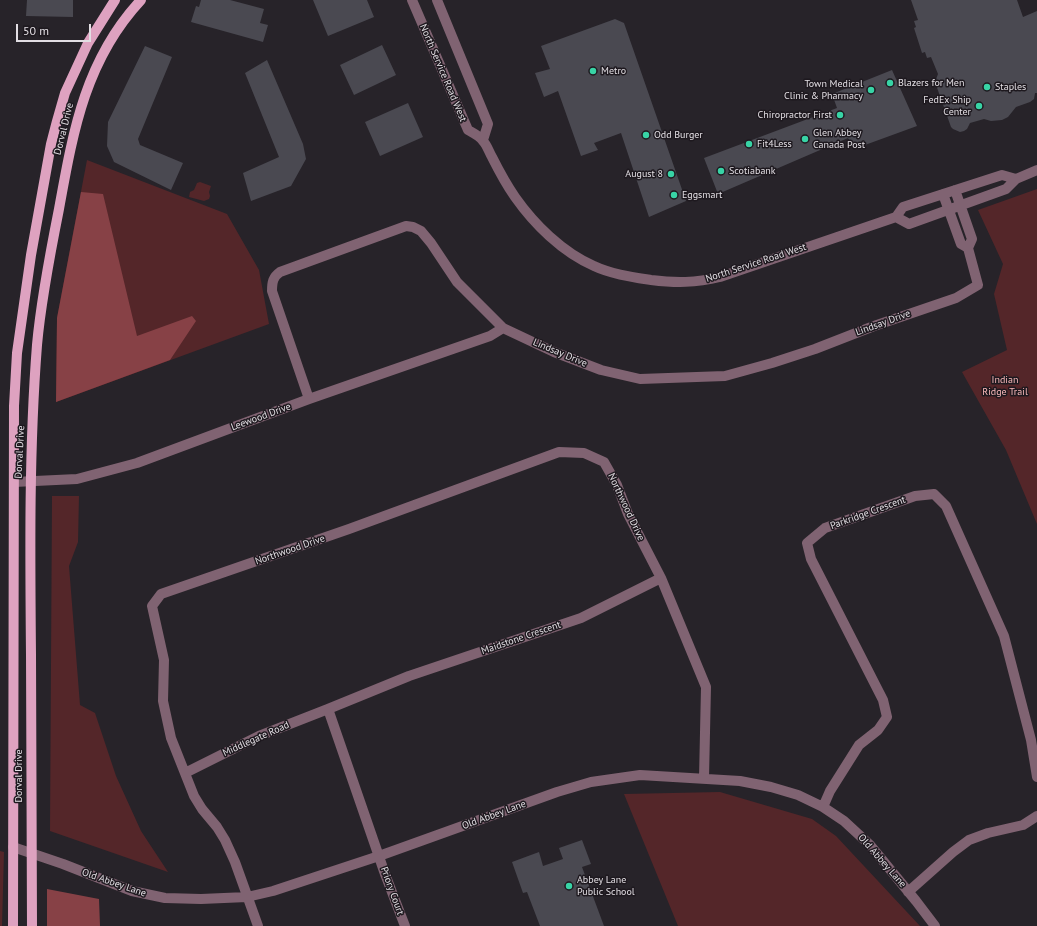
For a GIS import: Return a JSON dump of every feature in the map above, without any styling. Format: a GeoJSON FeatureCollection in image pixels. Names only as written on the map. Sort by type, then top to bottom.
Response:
{"type":"FeatureCollection","features":[{"type":"Feature","properties":{"kind":"main road","name":"Dorval Drive"},"geometry":{"type":"LineString","coordinates":[[13,926],[14,406],[17,353],[31,255],[51,144],[65,93],[88,43],[115,0]]}},
{"type":"Feature","properties":{"kind":"main road","name":"Dorval Drive"},"geometry":{"type":"LineString","coordinates":[[32,926],[30,482],[38,337],[45,285],[72,136],[90,81],[118,28],[141,0]]}},
{"type":"Feature","properties":{"kind":"street","name":"North Service Road West"},"geometry":{"type":"LineString","coordinates":[[412,0],[468,130],[483,140],[508,187],[528,214],[564,248],[595,267],[639,278],[676,282],[708,280],[896,217],[903,207],[955,190]]}},
{"type":"Feature","properties":{"kind":"street"},"geometry":{"type":"LineString","coordinates":[[437,0],[488,124],[483,140]]}},
{"type":"Feature","properties":{"kind":"street"},"geometry":{"type":"LineString","coordinates":[[896,217],[909,224],[1006,189],[1016,179],[1037,170]]}},
{"type":"Feature","properties":{"kind":"street"},"geometry":{"type":"LineString","coordinates":[[955,190],[1002,175],[1016,179]]}},
{"type":"Feature","properties":{"kind":"street","name":"Lindsay Drive"},"geometry":{"type":"LineString","coordinates":[[309,399],[272,291],[272,283],[275,276],[280,272],[406,226],[413,227],[421,231],[432,243],[457,282],[503,328],[574,360],[601,370],[640,379],[724,376],[815,349],[874,326],[956,298],[978,285],[968,248],[972,239],[955,190]]}},
{"type":"Feature","properties":{"kind":"street","name":"Lindsay Drive"},"geometry":{"type":"LineString","coordinates":[[943,194],[961,244],[968,248]]}},
{"type":"Feature","properties":{"kind":"street","name":"Leewood Drive"},"geometry":{"type":"LineString","coordinates":[[14,482],[77,480],[137,462],[309,399],[490,336],[503,328]]}},
{"type":"Feature","properties":{"kind":"street","name":"Northwood Drive"},"geometry":{"type":"LineString","coordinates":[[258,926],[235,862],[225,840],[194,796],[171,738],[164,709],[164,660],[152,606],[161,594],[349,529],[559,452],[584,453],[604,462],[617,485],[628,514],[661,578]]}},
{"type":"Feature","properties":{"kind":"street","name":"Parkridge Crescent"},"geometry":{"type":"LineString","coordinates":[[822,807],[830,790],[859,744],[878,730],[887,717],[883,700],[811,559],[807,543],[825,528],[915,496],[934,494],[946,506],[1004,636],[1031,740],[1037,777]]}},
{"type":"Feature","properties":{"kind":"street"},"geometry":{"type":"LineString","coordinates":[[661,578],[706,687],[704,778]]}},
{"type":"Feature","properties":{"kind":"street","name":"Maidstone Crescent"},"geometry":{"type":"LineString","coordinates":[[328,709],[409,676],[581,618],[661,578]]}},
{"type":"Feature","properties":{"kind":"street"},"geometry":{"type":"LineString","coordinates":[[328,709],[379,856]]}},
{"type":"Feature","properties":{"kind":"street","name":"Middlegate Road"},"geometry":{"type":"LineString","coordinates":[[185,774],[259,736],[328,709]]}},
{"type":"Feature","properties":{"kind":"street","name":"Old Abbey Lane"},"geometry":{"type":"LineString","coordinates":[[12,847],[63,864],[132,891],[164,898],[247,898],[273,891],[379,856],[557,792],[591,782],[640,775],[740,781],[771,787],[798,795],[822,807],[844,821],[870,845],[935,926]]}},
{"type":"Feature","properties":{"kind":"street"},"geometry":{"type":"LineString","coordinates":[[908,892],[953,852],[969,840],[988,833],[1023,825],[1037,816]]}},
{"type":"Feature","properties":{"kind":"street","name":"Priory Court"},"geometry":{"type":"LineString","coordinates":[[379,856],[405,926]]}},
{"type":"Feature","properties":{"kind":"green space"},"geometry":{"type":"Polygon","coordinates":[[[87,160],[227,214],[259,270],[269,324],[56,402],[57,318],[87,160]]]}},
{"type":"Feature","properties":{"kind":"green space"},"geometry":{"type":"Polygon","coordinates":[[[200,182],[211,186],[209,199],[204,201],[189,197],[190,192],[194,190],[197,183],[200,182]]]}},
{"type":"Feature","properties":{"kind":"green space","name":"Indian Ridge Trail"},"geometry":{"type":"Polygon","coordinates":[[[1037,189],[1037,524],[1006,450],[962,372],[1007,350],[994,294],[1003,264],[978,210],[1037,189]]]}},
{"type":"Feature","properties":{"kind":"green space"},"geometry":{"type":"Polygon","coordinates":[[[52,496],[79,496],[78,542],[69,566],[80,705],[95,713],[116,776],[141,831],[168,872],[50,831],[52,496]]]}},
{"type":"Feature","properties":{"kind":"green space"},"geometry":{"type":"Polygon","coordinates":[[[720,792],[812,819],[836,836],[920,926],[678,926],[624,794],[720,792]]]}},
{"type":"Feature","properties":{"kind":"green space"},"geometry":{"type":"Polygon","coordinates":[[[0,851],[4,852],[2,926],[0,926],[0,851]]]}},
{"type":"Feature","properties":{"kind":"shaded area"},"geometry":{"type":"Polygon","coordinates":[[[81,192],[103,194],[137,336],[192,316],[196,321],[170,360],[56,402],[57,318],[81,192]]]}},
{"type":"Feature","properties":{"kind":"shaded area"},"geometry":{"type":"Polygon","coordinates":[[[47,889],[99,899],[100,926],[47,926],[47,889]]]}},
{"type":"Feature","properties":{"kind":"building"},"geometry":{"type":"Polygon","coordinates":[[[27,0],[73,0],[73,17],[26,16],[27,0]]]}},
{"type":"Feature","properties":{"kind":"building"},"geometry":{"type":"Polygon","coordinates":[[[201,0],[230,0],[264,9],[260,23],[268,25],[263,42],[191,22],[196,6],[199,7],[201,0]]]}},
{"type":"Feature","properties":{"kind":"building"},"geometry":{"type":"Polygon","coordinates":[[[313,0],[367,0],[374,17],[328,36],[313,0]]]}},
{"type":"Feature","properties":{"kind":"building"},"geometry":{"type":"Polygon","coordinates":[[[911,0],[1017,0],[1023,17],[1037,11],[1037,93],[1035,93],[1034,99],[1016,107],[1008,117],[1002,120],[991,121],[984,119],[970,123],[964,131],[960,132],[953,129],[935,82],[938,74],[931,57],[927,58],[925,52],[922,53],[914,28],[916,27],[914,21],[918,20],[911,0]]]}},
{"type":"Feature","properties":{"kind":"building"},"geometry":{"type":"Polygon","coordinates":[[[615,19],[624,23],[686,201],[649,217],[621,133],[594,143],[598,150],[581,156],[558,91],[544,97],[535,73],[550,69],[541,46],[615,19]]]}},
{"type":"Feature","properties":{"kind":"building"},"geometry":{"type":"Polygon","coordinates":[[[382,45],[396,75],[354,95],[340,65],[382,45]]]}},
{"type":"Feature","properties":{"kind":"building"},"geometry":{"type":"Polygon","coordinates":[[[145,46],[172,57],[138,139],[140,145],[183,163],[171,190],[114,162],[107,146],[108,122],[145,46]]]}},
{"type":"Feature","properties":{"kind":"building"},"geometry":{"type":"Polygon","coordinates":[[[267,60],[303,144],[306,159],[291,186],[251,201],[243,173],[279,157],[245,73],[267,60]]]}},
{"type":"Feature","properties":{"kind":"building"},"geometry":{"type":"Polygon","coordinates":[[[892,70],[917,126],[854,149],[848,138],[718,194],[704,158],[837,108],[832,94],[892,70]]]}},
{"type":"Feature","properties":{"kind":"building"},"geometry":{"type":"Polygon","coordinates":[[[408,103],[423,137],[380,156],[365,122],[408,103]]]}},
{"type":"Feature","properties":{"kind":"building"},"geometry":{"type":"Polygon","coordinates":[[[582,840],[591,864],[582,867],[604,926],[540,926],[527,892],[523,893],[512,862],[539,852],[543,866],[563,859],[559,848],[582,840]]]}},
{"type":"Feature","properties":{"kind":"place","name":"Metro"},"geometry":{"type":"Point","coordinates":[593,71]}},
{"type":"Feature","properties":{"kind":"place","name":"Blazers for Men"},"geometry":{"type":"Point","coordinates":[890,83]}},
{"type":"Feature","properties":{"kind":"place","name":"Staples"},"geometry":{"type":"Point","coordinates":[987,87]}},
{"type":"Feature","properties":{"kind":"place","name":"Town Medical Clinic & Pharmacy"},"geometry":{"type":"Point","coordinates":[871,90]}},
{"type":"Feature","properties":{"kind":"place","name":"FedEx Ship Center"},"geometry":{"type":"Point","coordinates":[979,106]}},
{"type":"Feature","properties":{"kind":"place","name":"Chiropractor First"},"geometry":{"type":"Point","coordinates":[840,115]}},
{"type":"Feature","properties":{"kind":"place","name":"Odd Burger"},"geometry":{"type":"Point","coordinates":[646,135]}},
{"type":"Feature","properties":{"kind":"place","name":"Glen Abbey Canada Post"},"geometry":{"type":"Point","coordinates":[805,139]}},
{"type":"Feature","properties":{"kind":"place","name":"Fit4Less"},"geometry":{"type":"Point","coordinates":[749,144]}},
{"type":"Feature","properties":{"kind":"place","name":"Scotiabank"},"geometry":{"type":"Point","coordinates":[721,171]}},
{"type":"Feature","properties":{"kind":"place","name":"August 8"},"geometry":{"type":"Point","coordinates":[671,174]}},
{"type":"Feature","properties":{"kind":"place","name":"Eggsmart"},"geometry":{"type":"Point","coordinates":[674,195]}},
{"type":"Feature","properties":{"kind":"place","name":"Abbey Lane Public School"},"geometry":{"type":"Point","coordinates":[569,886]}}]}
